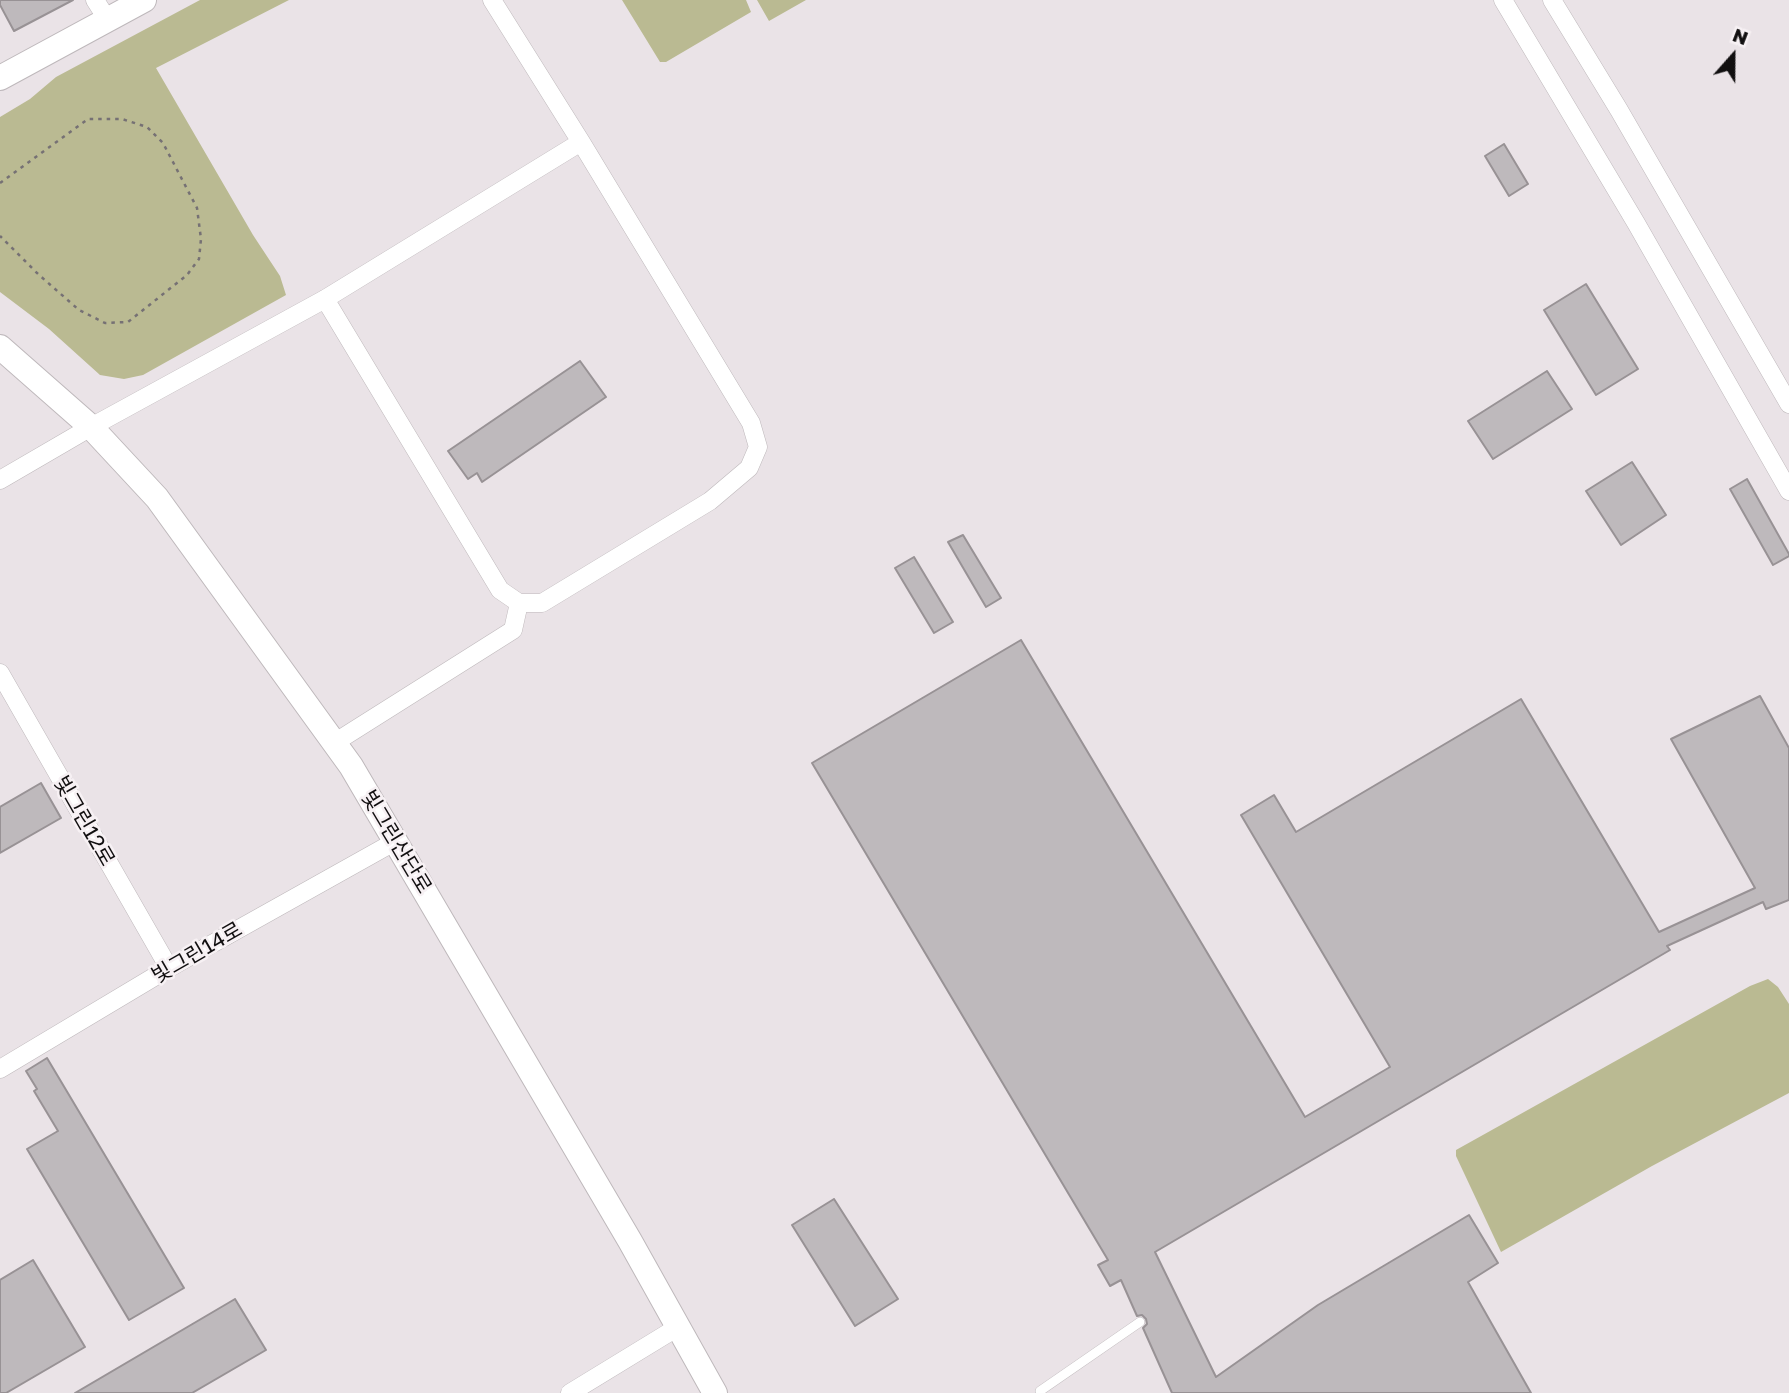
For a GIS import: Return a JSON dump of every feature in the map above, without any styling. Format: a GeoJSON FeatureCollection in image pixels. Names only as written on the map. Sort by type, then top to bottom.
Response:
{"type":"FeatureCollection","features":[{"type":"Feature","properties":{"kind":"street"},"geometry":{"type":"LineString","coordinates":[[0,78],[101,10],[144,0]]}},
{"type":"Feature","properties":{"kind":"street"},"geometry":{"type":"LineString","coordinates":[[325,299],[500,590],[519,603],[542,603],[710,502],[749,468],[758,447],[751,423],[492,0]]}},
{"type":"Feature","properties":{"kind":"street"},"geometry":{"type":"LineString","coordinates":[[1503,0],[1636,223],[1789,491]]}},
{"type":"Feature","properties":{"kind":"street"},"geometry":{"type":"LineString","coordinates":[[1552,0],[1619,110],[1789,404]]}},
{"type":"Feature","properties":{"kind":"street"},"geometry":{"type":"LineString","coordinates":[[0,480],[325,299],[581,142]]}},
{"type":"Feature","properties":{"kind":"street","name":"빛그린산단로"},"geometry":{"type":"LineString","coordinates":[[0,347],[91,427],[156,498],[351,766],[623,1229],[715,1393]]}},
{"type":"Feature","properties":{"kind":"street"},"geometry":{"type":"LineString","coordinates":[[334,743],[513,629],[519,603]]}},
{"type":"Feature","properties":{"kind":"street","name":"빛그린12로"},"geometry":{"type":"LineString","coordinates":[[0,673],[169,968]]}},
{"type":"Feature","properties":{"kind":"street","name":"빛그린14로"},"geometry":{"type":"LineString","coordinates":[[0,1069],[169,968],[396,841]]}},
{"type":"Feature","properties":{"kind":"street"},"geometry":{"type":"LineString","coordinates":[[570,1393],[678,1328]]}},
{"type":"Feature","properties":{"kind":"lane"},"geometry":{"type":"LineString","coordinates":[[1040,1391],[1140,1322]]}},
{"type":"Feature","properties":{"kind":"path"},"geometry":{"type":"LineString","coordinates":[[0,183],[88,119],[122,119],[147,128],[163,143],[197,208],[201,239],[200,259],[187,275],[128,322],[105,323],[79,310],[0,236]]}},
{"type":"Feature","properties":{"kind":"green space"},"geometry":{"type":"Polygon","coordinates":[[[200,0],[289,0],[156,68],[253,235],[280,276],[286,295],[143,375],[124,379],[100,375],[49,329],[0,292],[0,117],[30,99],[56,77],[200,0]]]}},
{"type":"Feature","properties":{"kind":"green space"},"geometry":{"type":"Polygon","coordinates":[[[622,0],[746,0],[751,12],[666,62],[660,62],[622,0]]]}},
{"type":"Feature","properties":{"kind":"green space"},"geometry":{"type":"Polygon","coordinates":[[[757,0],[806,0],[769,21],[757,0]]]}},
{"type":"Feature","properties":{"kind":"green space"},"geometry":{"type":"Polygon","coordinates":[[[1768,979],[1778,987],[1789,1004],[1789,1093],[1652,1166],[1501,1252],[1456,1156],[1456,1150],[1750,986],[1768,979]]]}},
{"type":"Feature","properties":{"kind":"building"},"geometry":{"type":"Polygon","coordinates":[[[0,0],[73,0],[14,31],[0,0]]]}},
{"type":"Feature","properties":{"kind":"building"},"geometry":{"type":"Polygon","coordinates":[[[1504,144],[1528,184],[1509,196],[1485,156],[1504,144]]]}},
{"type":"Feature","properties":{"kind":"building"},"geometry":{"type":"Polygon","coordinates":[[[1586,284],[1638,369],[1596,395],[1544,310],[1586,284]]]}},
{"type":"Feature","properties":{"kind":"building"},"geometry":{"type":"Polygon","coordinates":[[[580,361],[606,397],[482,482],[477,473],[468,479],[448,451],[580,361]]]}},
{"type":"Feature","properties":{"kind":"building"},"geometry":{"type":"Polygon","coordinates":[[[1547,371],[1572,409],[1493,459],[1468,421],[1547,371]]]}},
{"type":"Feature","properties":{"kind":"building"},"geometry":{"type":"Polygon","coordinates":[[[1632,462],[1666,515],[1621,545],[1586,491],[1632,462]]]}},
{"type":"Feature","properties":{"kind":"building"},"geometry":{"type":"Polygon","coordinates":[[[1747,479],[1789,554],[1773,565],[1730,489],[1747,479]]]}},
{"type":"Feature","properties":{"kind":"building"},"geometry":{"type":"Polygon","coordinates":[[[963,535],[1001,598],[986,607],[948,542],[963,535]]]}},
{"type":"Feature","properties":{"kind":"building"},"geometry":{"type":"Polygon","coordinates":[[[914,557],[953,622],[934,633],[895,568],[914,557]]]}},
{"type":"Feature","properties":{"kind":"building"},"geometry":{"type":"Polygon","coordinates":[[[1021,640],[1305,1117],[1390,1067],[1241,815],[1274,795],[1296,832],[1521,699],[1659,932],[1755,888],[1671,739],[1760,696],[1789,748],[1789,900],[1766,909],[1763,902],[1667,946],[1670,950],[1155,1252],[1216,1377],[1318,1305],[1469,1215],[1498,1263],[1468,1282],[1531,1393],[1172,1393],[1143,1328],[1147,1324],[1146,1319],[1142,1315],[1137,1316],[1121,1280],[1110,1286],[1098,1265],[1108,1260],[812,763],[1021,640]]]}},
{"type":"Feature","properties":{"kind":"building"},"geometry":{"type":"Polygon","coordinates":[[[41,783],[61,818],[0,853],[0,807],[41,783]]]}},
{"type":"Feature","properties":{"kind":"building"},"geometry":{"type":"Polygon","coordinates":[[[47,1058],[184,1288],[129,1320],[27,1149],[58,1131],[34,1091],[37,1089],[26,1071],[47,1058]]]}},
{"type":"Feature","properties":{"kind":"building"},"geometry":{"type":"Polygon","coordinates":[[[834,1199],[898,1299],[855,1326],[792,1225],[834,1199]]]}},
{"type":"Feature","properties":{"kind":"building"},"geometry":{"type":"Polygon","coordinates":[[[33,1260],[85,1347],[6,1393],[0,1393],[0,1280],[33,1260]]]}},
{"type":"Feature","properties":{"kind":"building"},"geometry":{"type":"Polygon","coordinates":[[[235,1299],[266,1350],[192,1393],[75,1393],[235,1299]]]}}]}
